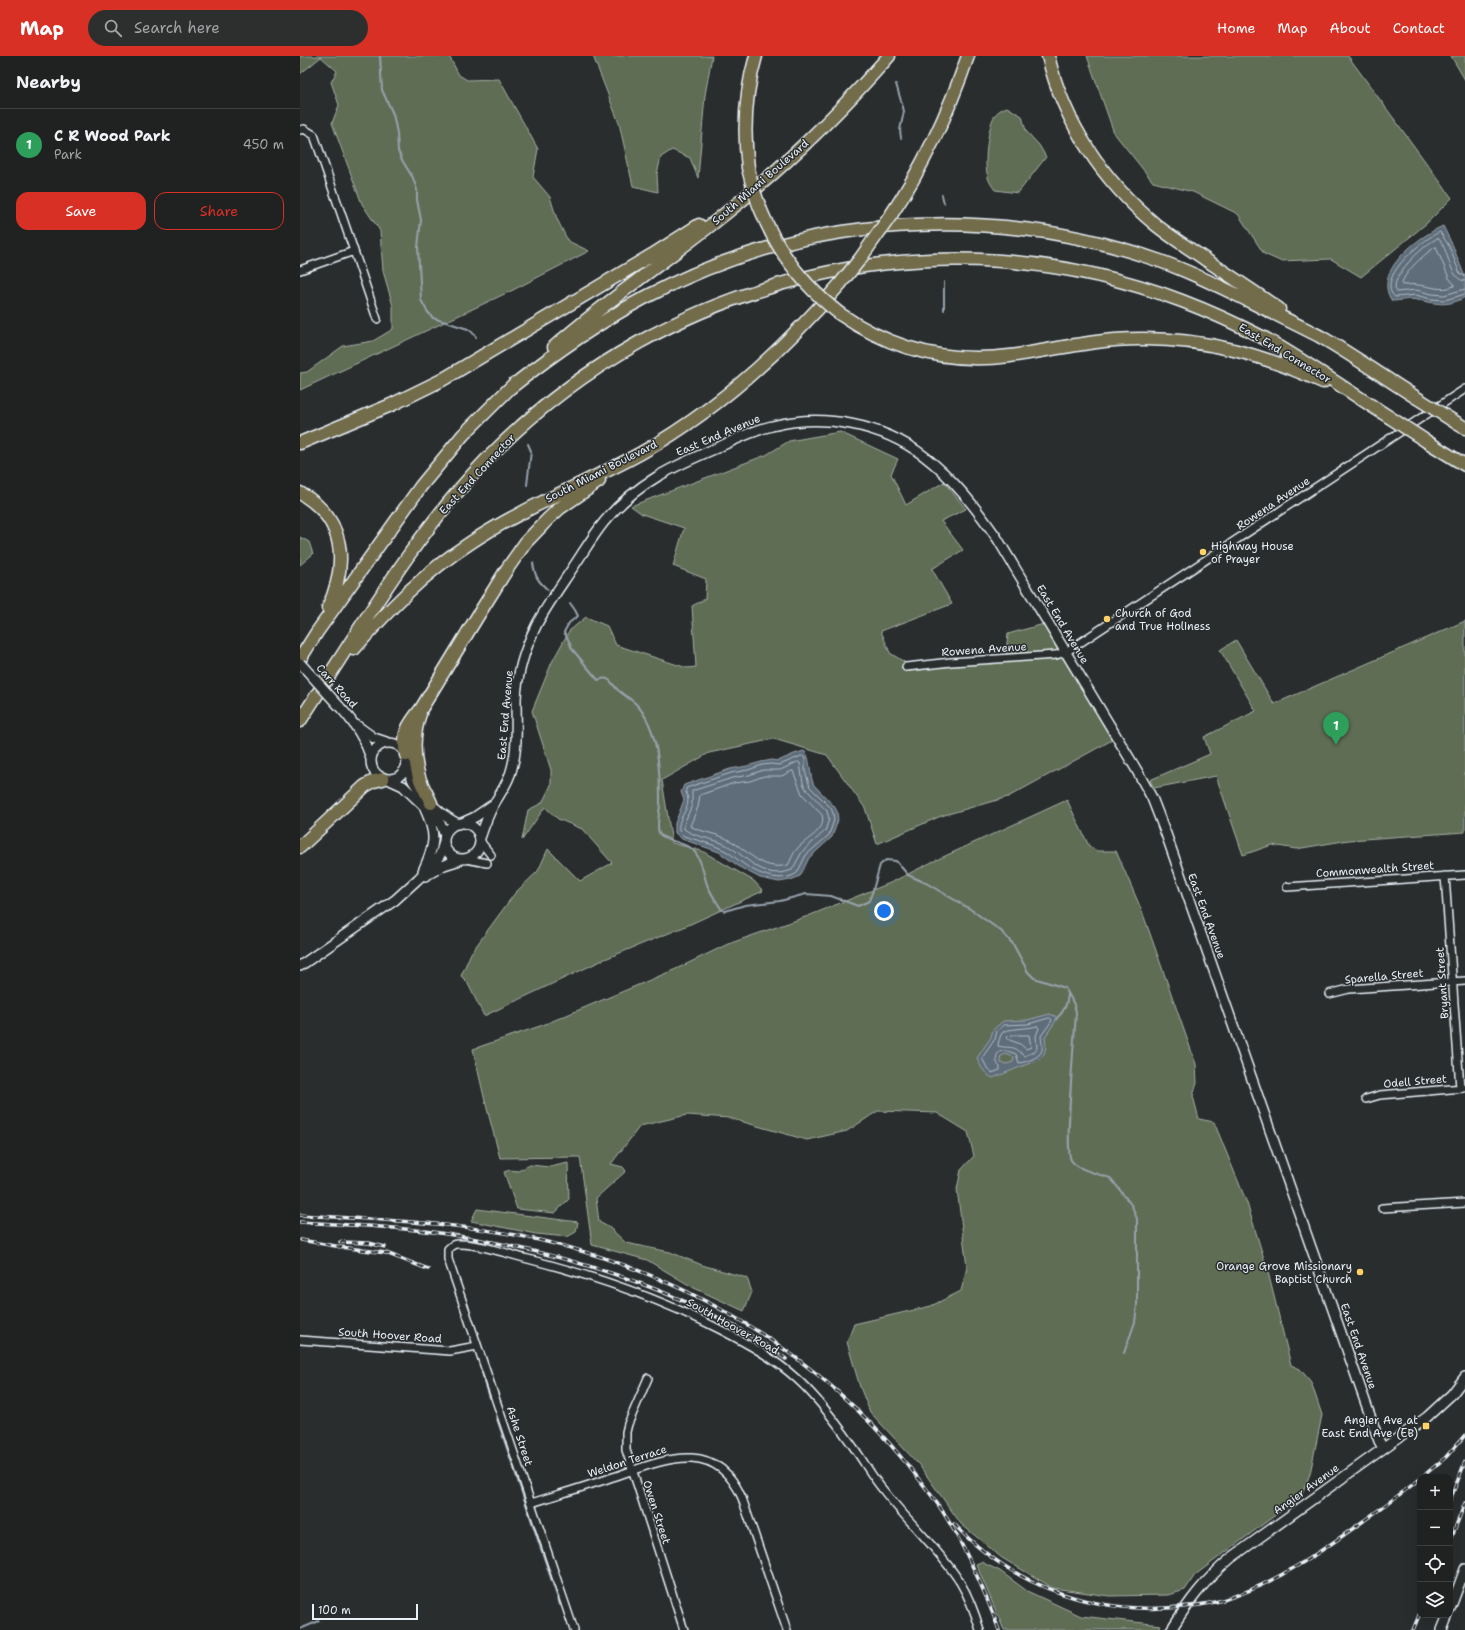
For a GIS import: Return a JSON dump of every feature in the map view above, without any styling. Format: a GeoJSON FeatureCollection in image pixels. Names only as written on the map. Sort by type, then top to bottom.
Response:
{"type":"FeatureCollection","features":[{"type":"Feature","properties":{"kind":"highway"},"geometry":{"type":"LineString","coordinates":[[756,56],[749,86],[745,119],[748,168],[756,199],[779,248],[805,283],[840,314],[855,324],[883,339],[914,350],[945,356],[994,357],[1090,342],[1122,339],[1171,340],[1203,344],[1235,350],[1266,359],[1296,370],[1358,398]]}},
{"type":"Feature","properties":{"kind":"highway","name":"South Miami Boulevard"},"geometry":{"type":"LineString","coordinates":[[510,388],[542,356],[592,315],[695,237],[771,175],[841,107],[889,56]]}},
{"type":"Feature","properties":{"kind":"highway","name":"South Miami Boulevard"},"geometry":{"type":"LineString","coordinates":[[324,683],[398,601],[419,581],[453,554],[470,542],[526,510],[642,452],[696,417],[748,378],[796,333],[840,284],[860,259],[891,215],[914,178],[929,149],[968,56]]}},
{"type":"Feature","properties":{"kind":"highway"},"geometry":{"type":"LineString","coordinates":[[1048,56],[1060,97],[1074,126],[1100,167],[1121,192],[1144,215],[1169,235],[1322,338],[1460,425]]}},
{"type":"Feature","properties":{"kind":"highway"},"geometry":{"type":"LineString","coordinates":[[300,442],[407,398],[454,374],[669,244],[771,175]]}},
{"type":"Feature","properties":{"kind":"highway"},"geometry":{"type":"LineString","coordinates":[[300,659],[382,538],[433,470],[463,435],[510,388],[563,348],[618,313],[653,294],[707,269],[770,248],[841,232],[939,224],[999,226],[1064,236],[1109,246],[1160,261],[1191,273],[1322,338]]}},
{"type":"Feature","properties":{"kind":"highway","name":"East End Connector"},"geometry":{"type":"LineString","coordinates":[[324,683],[398,569],[426,530],[483,464],[534,415],[558,395],[603,363],[663,328],[721,303],[780,283],[841,270],[902,262],[934,260],[996,261],[1058,268],[1089,274],[1119,281],[1180,300],[1238,325],[1287,352],[1465,466]]}},
{"type":"Feature","properties":{"kind":"highway"},"geometry":{"type":"LineString","coordinates":[[407,759],[404,739],[410,722],[421,709],[490,595],[526,542],[560,508],[642,452]]}},
{"type":"Feature","properties":{"kind":"highway"},"geometry":{"type":"LineString","coordinates":[[300,493],[314,502],[326,515],[335,532],[340,549],[341,568],[339,578],[334,596],[317,632]]}},
{"type":"Feature","properties":{"kind":"highway"},"geometry":{"type":"LineString","coordinates":[[300,721],[324,683]]}},
{"type":"Feature","properties":{"kind":"highway"},"geometry":{"type":"LineString","coordinates":[[421,709],[415,738],[417,766],[427,804]]}},
{"type":"Feature","properties":{"kind":"highway"},"geometry":{"type":"LineString","coordinates":[[300,847],[365,786],[374,781],[387,779]]}},
{"type":"Feature","properties":{"kind":"street"},"geometry":{"type":"LineString","coordinates":[[300,130],[304,129],[314,135],[377,319]]}},
{"type":"Feature","properties":{"kind":"street"},"geometry":{"type":"LineString","coordinates":[[300,270],[354,251]]}},
{"type":"Feature","properties":{"kind":"street","name":"Rowena Avenue"},"geometry":{"type":"LineString","coordinates":[[906,667],[958,661],[1056,655],[1066,652],[1465,389]]}},
{"type":"Feature","properties":{"kind":"street","name":"East End Avenue"},"geometry":{"type":"LineString","coordinates":[[480,839],[486,821],[504,788],[512,769],[515,751],[517,685],[528,645],[542,614],[595,534],[628,497],[655,477],[686,461],[744,436],[772,426],[789,422],[817,420],[849,423],[880,432],[922,454],[959,489],[987,524],[1136,768],[1152,798],[1166,834],[1379,1441],[1383,1448]]}},
{"type":"Feature","properties":{"kind":"street","name":"Carr Road"},"geometry":{"type":"LineString","coordinates":[[300,663],[356,725],[367,744],[371,759]]}},
{"type":"Feature","properties":{"kind":"street","name":"Carr Road"},"geometry":{"type":"LineString","coordinates":[[356,725],[374,738],[389,743]]}},
{"type":"Feature","properties":{"kind":"street"},"geometry":{"type":"LineString","coordinates":[[486,863],[463,859],[449,854],[437,818],[427,804],[413,782],[407,759],[400,747],[389,743],[377,748],[371,759],[371,765],[374,771],[387,779],[404,786],[427,804],[444,816],[473,827],[478,832],[480,839],[491,856]]}},
{"type":"Feature","properties":{"kind":"street"},"geometry":{"type":"LineString","coordinates":[[387,779],[396,778],[401,775],[405,770],[407,759]]}},
{"type":"Feature","properties":{"kind":"street"},"geometry":{"type":"LineString","coordinates":[[418,880],[431,854],[434,843],[432,824],[427,804]]}},
{"type":"Feature","properties":{"kind":"street","name":"East End Avenue"},"geometry":{"type":"LineString","coordinates":[[460,823],[475,817],[494,804]]}},
{"type":"Feature","properties":{"kind":"street"},"geometry":{"type":"LineString","coordinates":[[300,966],[379,912],[418,880],[438,859],[444,839],[450,828],[460,823]]}},
{"type":"Feature","properties":{"kind":"street"},"geometry":{"type":"LineString","coordinates":[[418,880],[444,865],[476,853],[480,839]]}},
{"type":"Feature","properties":{"kind":"street","name":"Commonwealth Street"},"geometry":{"type":"LineString","coordinates":[[1287,887],[1465,875]]}},
{"type":"Feature","properties":{"kind":"street","name":"Bryant Street"},"geometry":{"type":"LineString","coordinates":[[1445,876],[1452,982],[1463,1088]]}},
{"type":"Feature","properties":{"kind":"street","name":"Sparella Street"},"geometry":{"type":"LineString","coordinates":[[1329,994],[1348,989],[1465,981]]}},
{"type":"Feature","properties":{"kind":"street","name":"Odell Street"},"geometry":{"type":"LineString","coordinates":[[1366,1099],[1380,1095],[1463,1088]]}},
{"type":"Feature","properties":{"kind":"street"},"geometry":{"type":"LineString","coordinates":[[1382,1208],[1465,1203]]}},
{"type":"Feature","properties":{"kind":"street","name":"South Hoover Road"},"geometry":{"type":"LineString","coordinates":[[448,1249],[451,1245],[456,1244],[472,1245],[532,1260],[617,1285],[677,1308],[772,1358],[797,1379],[825,1409],[853,1446],[883,1490],[954,1574],[968,1596],[980,1630]]}},
{"type":"Feature","properties":{"kind":"street","name":"Ashe Street"},"geometry":{"type":"LineString","coordinates":[[448,1249],[448,1259],[574,1630]]}},
{"type":"Feature","properties":{"kind":"street","name":"South Hoover Road"},"geometry":{"type":"LineString","coordinates":[[300,1340],[450,1351],[477,1346]]}},
{"type":"Feature","properties":{"kind":"street","name":"Angier Avenue"},"geometry":{"type":"LineString","coordinates":[[1171,1630],[1185,1607],[1200,1587],[1214,1572],[1231,1558],[1427,1417],[1452,1394],[1465,1377]]}},
{"type":"Feature","properties":{"kind":"street","name":"Owen Street"},"geometry":{"type":"LineString","coordinates":[[648,1378],[626,1432],[626,1450],[684,1630]]}},
{"type":"Feature","properties":{"kind":"street","name":"Weldon Terrace"},"geometry":{"type":"LineString","coordinates":[[531,1503],[666,1460],[685,1457],[711,1462],[729,1474],[738,1487],[786,1630]]}},
{"type":"Feature","properties":{"kind":"street"},"geometry":{"type":"LineString","coordinates":[[1453,1601],[1465,1569]]}},
{"type":"Feature","properties":{"kind":"street"},"geometry":{"type":"LineString","coordinates":[[1442,1630],[1447,1618]]}},
{"type":"Feature","properties":{"kind":"green space"},"geometry":{"type":"Polygon","coordinates":[[[300,56],[449,56],[459,75],[467,80],[499,79],[538,149],[533,177],[550,197],[557,219],[568,241],[589,251],[513,290],[300,390],[300,373],[307,372],[343,346],[373,341],[393,329],[393,306],[383,271],[380,231],[362,204],[332,123],[339,105],[331,82],[337,71],[321,57],[300,74],[300,56]]]}},
{"type":"Feature","properties":{"kind":"green space"},"geometry":{"type":"Polygon","coordinates":[[[593,56],[712,56],[705,95],[698,178],[690,158],[672,150],[661,157],[657,174],[658,192],[633,186],[619,123],[593,56]]]}},
{"type":"Feature","properties":{"kind":"green space"},"geometry":{"type":"Polygon","coordinates":[[[1087,56],[1348,56],[1452,198],[1427,223],[1361,277],[1331,259],[1280,261],[1264,254],[1238,214],[1193,192],[1153,182],[1114,133],[1087,56]]]}},
{"type":"Feature","properties":{"kind":"green space"},"geometry":{"type":"Polygon","coordinates":[[[1451,56],[1465,56],[1465,80],[1451,56]]]}},
{"type":"Feature","properties":{"kind":"green space"},"geometry":{"type":"Polygon","coordinates":[[[1007,107],[1022,116],[1026,131],[1039,145],[1046,157],[1018,193],[995,190],[987,176],[987,144],[990,127],[997,112],[1007,107]]]}},
{"type":"Feature","properties":{"kind":"green space"},"geometry":{"type":"Polygon","coordinates":[[[840,432],[898,459],[891,474],[906,505],[944,482],[966,509],[941,521],[963,550],[932,569],[952,604],[881,631],[890,653],[914,668],[1005,661],[1008,634],[1044,624],[1114,739],[1008,797],[941,816],[877,844],[865,808],[827,755],[774,739],[709,753],[662,780],[672,843],[702,851],[754,881],[763,891],[684,927],[605,959],[484,1016],[467,982],[461,976],[471,953],[515,893],[538,871],[548,849],[580,881],[612,863],[582,829],[558,819],[545,807],[522,840],[528,810],[542,803],[551,785],[551,770],[532,711],[552,662],[569,631],[586,617],[607,626],[616,645],[687,668],[696,667],[692,606],[705,599],[706,579],[673,566],[684,528],[642,514],[631,506],[766,455],[789,441],[840,432]]]}},
{"type":"Feature","properties":{"kind":"green space"},"geometry":{"type":"Polygon","coordinates":[[[300,537],[309,542],[313,554],[300,565],[300,537]]]}},
{"type":"Feature","properties":{"kind":"green space"},"geometry":{"type":"Polygon","coordinates":[[[1465,621],[1465,832],[1349,840],[1296,849],[1272,845],[1243,855],[1216,776],[1154,788],[1150,780],[1210,754],[1204,737],[1256,711],[1220,650],[1236,640],[1274,704],[1465,621]]]}},
{"type":"Feature","properties":{"kind":"green space"},"geometry":{"type":"Polygon","coordinates":[[[1067,800],[1089,846],[1097,851],[1116,851],[1142,911],[1196,1064],[1197,1083],[1193,1096],[1199,1119],[1214,1122],[1247,1203],[1268,1272],[1291,1365],[1300,1369],[1311,1382],[1322,1415],[1310,1474],[1301,1496],[1195,1575],[1185,1590],[1169,1595],[1109,1596],[1053,1588],[1002,1558],[961,1524],[919,1465],[870,1412],[860,1387],[847,1342],[854,1324],[931,1306],[961,1291],[967,1267],[957,1189],[961,1170],[974,1156],[968,1132],[937,1113],[878,1111],[847,1131],[807,1140],[729,1118],[687,1115],[640,1126],[611,1164],[623,1167],[626,1171],[596,1198],[599,1222],[610,1228],[626,1243],[670,1252],[702,1265],[747,1278],[752,1292],[744,1311],[694,1288],[647,1260],[592,1245],[580,1157],[500,1158],[473,1049],[543,1025],[676,969],[728,944],[808,916],[890,883],[1067,800]]]}},
{"type":"Feature","properties":{"kind":"green space"},"geometry":{"type":"Polygon","coordinates":[[[568,1163],[569,1199],[555,1213],[517,1209],[504,1172],[510,1170],[518,1171],[530,1165],[550,1167],[568,1163]]]}},
{"type":"Feature","properties":{"kind":"green space"},"geometry":{"type":"Polygon","coordinates":[[[477,1209],[578,1222],[576,1232],[567,1237],[536,1234],[471,1221],[477,1209]]]}},
{"type":"Feature","properties":{"kind":"green space"},"geometry":{"type":"Polygon","coordinates":[[[981,1562],[1000,1571],[1027,1591],[1081,1616],[1161,1625],[1158,1630],[1004,1630],[976,1564],[981,1562]]]}},
{"type":"Feature","properties":{"kind":"water"},"geometry":{"type":"Polygon","coordinates":[[[1443,226],[1465,277],[1465,297],[1453,303],[1447,304],[1414,299],[1392,301],[1387,290],[1388,278],[1393,267],[1411,246],[1443,226]]]}},
{"type":"Feature","properties":{"kind":"water"},"geometry":{"type":"Polygon","coordinates":[[[804,751],[808,757],[812,781],[834,806],[837,811],[838,820],[832,837],[809,858],[800,876],[791,880],[779,882],[760,878],[741,868],[719,852],[682,839],[675,833],[675,823],[684,800],[681,792],[684,785],[730,769],[772,760],[778,761],[804,751]]]}},
{"type":"Feature","properties":{"kind":"water"},"geometry":{"type":"Polygon","coordinates":[[[1050,1014],[1055,1016],[1057,1019],[1045,1037],[1046,1047],[1044,1054],[1040,1059],[993,1078],[990,1077],[983,1070],[977,1058],[991,1037],[993,1030],[1003,1021],[1027,1020],[1050,1014]],[[1005,1054],[1000,1057],[1001,1063],[1007,1064],[1013,1062],[1014,1057],[1005,1054]]]}},
{"type":"Feature","properties":{"kind":"waterway"},"geometry":{"type":"LineString","coordinates":[[380,56],[382,90],[393,114],[397,133],[398,151],[413,178],[417,190],[417,200],[421,220],[418,247],[421,300],[433,318],[468,329],[476,337]]}},
{"type":"Feature","properties":{"kind":"waterway"},"geometry":{"type":"LineString","coordinates":[[896,84],[904,111],[900,130],[901,138]]}},
{"type":"Feature","properties":{"kind":"waterway"},"geometry":{"type":"LineString","coordinates":[[942,195],[944,203]]}},
{"type":"Feature","properties":{"kind":"waterway"},"geometry":{"type":"LineString","coordinates":[[944,282],[944,310]]}},
{"type":"Feature","properties":{"kind":"waterway"},"geometry":{"type":"LineString","coordinates":[[527,485],[531,451],[528,444]]}},
{"type":"Feature","properties":{"kind":"waterway"},"geometry":{"type":"LineString","coordinates":[[533,563],[538,578],[548,590]]}},
{"type":"Feature","properties":{"kind":"waterway"},"geometry":{"type":"LineString","coordinates":[[570,603],[578,616],[569,623],[564,632],[572,649],[598,680],[608,679],[619,691],[636,704],[644,714],[654,737],[657,750],[660,791],[659,833],[664,837],[688,846],[695,852],[700,861],[708,887],[722,910],[725,911],[745,905],[780,901],[806,894],[831,896],[858,906],[869,901],[880,865],[886,860],[896,861],[908,875],[926,883],[970,909],[1001,931],[1013,944],[1028,972],[1034,978],[1065,988],[1073,1002],[1076,1012],[1069,1114],[1069,1151],[1071,1160],[1083,1169],[1110,1178],[1132,1206],[1137,1219],[1137,1305],[1135,1322],[1124,1353]]}},
{"type":"Feature","properties":{"kind":"waterway"},"geometry":{"type":"LineString","coordinates":[[1056,1019],[1065,1008],[1068,994]]}},
{"type":"Feature","properties":{"kind":"waterway"},"geometry":{"type":"LineString","coordinates":[[482,1373],[490,1398]]}},
{"type":"Feature","properties":{"kind":"waterway"},"geometry":{"type":"LineString","coordinates":[[496,1416],[560,1605]]}},
{"type":"Feature","properties":{"kind":"waterway"},"geometry":{"type":"LineString","coordinates":[[300,1629],[319,1621]]}},
{"type":"Feature","properties":{"kind":"railway"},"geometry":{"type":"LineString","coordinates":[[300,1215],[450,1225],[539,1240],[592,1254],[643,1272],[693,1295],[741,1321],[787,1351],[830,1385],[870,1422],[906,1463],[939,1506],[959,1540],[981,1584],[999,1630]]}},
{"type":"Feature","properties":{"kind":"railway"},"geometry":{"type":"LineString","coordinates":[[300,1222],[383,1227],[433,1232],[478,1239],[571,1261],[617,1275],[663,1292],[748,1334],[786,1359]]}},
{"type":"Feature","properties":{"kind":"railway"},"geometry":{"type":"LineString","coordinates":[[301,1240],[386,1253],[428,1269]]}},
{"type":"Feature","properties":{"kind":"railway"},"geometry":{"type":"LineString","coordinates":[[340,1242],[369,1243],[385,1247]]}},
{"type":"Feature","properties":{"kind":"railway"},"geometry":{"type":"LineString","coordinates":[[1426,1474],[1446,1457],[1465,1435]]}},
{"type":"Feature","properties":{"kind":"railway"},"geometry":{"type":"LineString","coordinates":[[1453,1492],[1465,1462]]}},
{"type":"Feature","properties":{"kind":"railway"},"geometry":{"type":"LineString","coordinates":[[954,1524],[976,1545],[999,1563],[1024,1578],[1051,1590],[1079,1599],[1107,1605],[1136,1608],[1190,1606],[1205,1604],[1247,1592],[1281,1575],[1331,1544],[1417,1481]]}},
{"type":"Feature","properties":{"kind":"railway"},"geometry":{"type":"LineString","coordinates":[[1453,1533],[1465,1503]]}},
{"type":"Feature","properties":{"kind":"railway"},"geometry":{"type":"LineString","coordinates":[[1413,1630],[1418,1618]]}},
{"type":"Feature","properties":{"kind":"place","name":"Highway House of Prayer"},"geometry":{"type":"Point","coordinates":[1203,552]}},
{"type":"Feature","properties":{"kind":"place","name":"Church of God and True Holiness"},"geometry":{"type":"Point","coordinates":[1107,619]}},
{"type":"Feature","properties":{"kind":"place","name":"C R Wood Park"},"geometry":{"type":"Point","coordinates":[1336,745]}},
{"type":"Feature","properties":{"kind":"place","name":"Orange Grove Missionary Baptist Church"},"geometry":{"type":"Point","coordinates":[1360,1272]}},
{"type":"Feature","properties":{"kind":"place","name":"Angier Ave at East End Ave (EB)"},"geometry":{"type":"Point","coordinates":[1426,1426]}}]}
